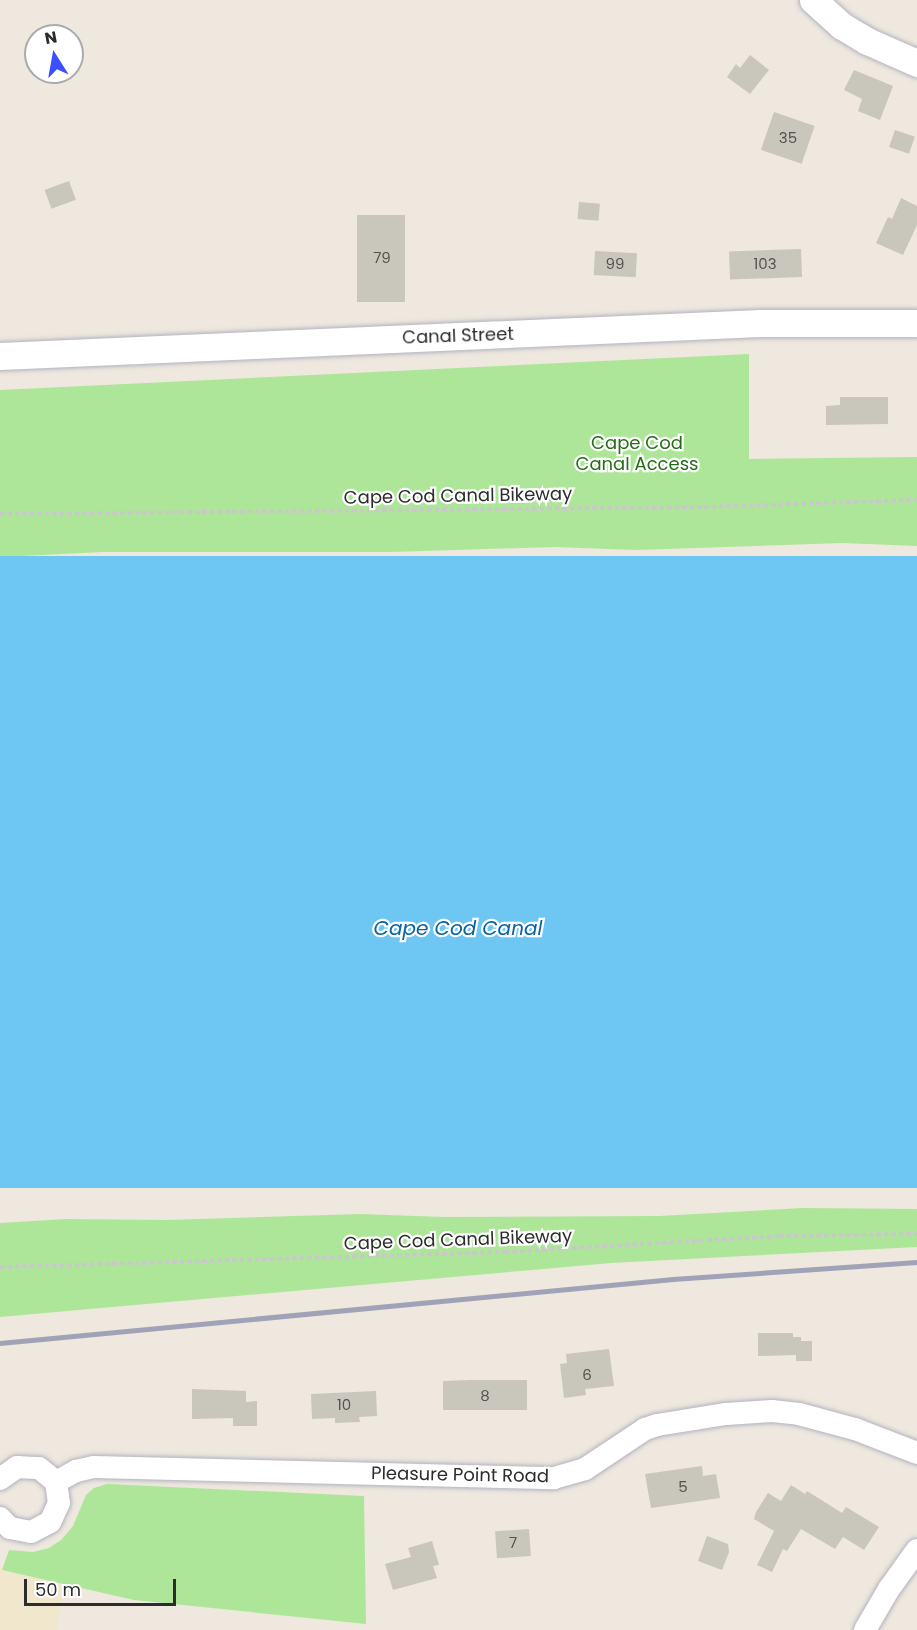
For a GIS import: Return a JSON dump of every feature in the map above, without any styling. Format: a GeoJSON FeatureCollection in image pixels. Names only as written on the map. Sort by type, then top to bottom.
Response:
{"type":"FeatureCollection","features":[{"type":"Feature","properties":{"kind":"street"},"geometry":{"type":"LineString","coordinates":[[813,0],[842,26],[867,41],[917,63]]}},
{"type":"Feature","properties":{"kind":"street","name":"Canal Street"},"geometry":{"type":"LineString","coordinates":[[0,356],[749,324],[917,323]]}},
{"type":"Feature","properties":{"kind":"street","name":"Pleasure Point Road"},"geometry":{"type":"LineString","coordinates":[[56,1482],[76,1471],[94,1467],[554,1478],[585,1469],[645,1429],[657,1425],[726,1414],[772,1412],[799,1414],[855,1429],[917,1453]]}},
{"type":"Feature","properties":{"kind":"street"},"geometry":{"type":"LineString","coordinates":[[0,1479],[17,1467],[28,1466],[49,1474],[56,1482],[59,1493],[56,1514],[41,1528],[20,1531],[10,1528],[0,1518]]}},
{"type":"Feature","properties":{"kind":"street"},"geometry":{"type":"LineString","coordinates":[[865,1630],[889,1589],[917,1550]]}},
{"type":"Feature","properties":{"kind":"path","name":"Cape Cod Canal Bikeway"},"geometry":{"type":"LineString","coordinates":[[0,514],[704,507],[917,500]]}},
{"type":"Feature","properties":{"kind":"path","name":"Cape Cod Canal Bikeway"},"geometry":{"type":"LineString","coordinates":[[0,1267],[470,1254],[779,1236],[917,1234]]}},
{"type":"Feature","properties":{"kind":"shaded area"},"geometry":{"type":"Polygon","coordinates":[[[0,1567],[64,1581],[57,1630],[0,1630],[0,1567]]]}},
{"type":"Feature","properties":{"kind":"green space","name":"Cape Cod Canal Access"},"geometry":{"type":"Polygon","coordinates":[[[749,354],[749,459],[917,457],[917,546],[842,543],[636,550],[554,547],[391,552],[103,552],[0,557],[0,390],[749,354]]]}},
{"type":"Feature","properties":{"kind":"green space"},"geometry":{"type":"Polygon","coordinates":[[[802,1208],[917,1209],[917,1247],[611,1263],[0,1317],[0,1223],[66,1219],[166,1220],[360,1214],[444,1217],[659,1216],[802,1208]]]}},
{"type":"Feature","properties":{"kind":"green space"},"geometry":{"type":"Polygon","coordinates":[[[107,1484],[364,1496],[366,1624],[134,1600],[2,1570],[9,1550],[33,1552],[49,1548],[61,1540],[73,1526],[86,1495],[94,1488],[107,1484]]]}},
{"type":"Feature","properties":{"kind":"water","name":"Cape Cod Canal"},"geometry":{"type":"Polygon","coordinates":[[[0,556],[917,556],[917,1188],[0,1188],[0,556]]]}},
{"type":"Feature","properties":{"kind":"building"},"geometry":{"type":"Polygon","coordinates":[[[750,55],[769,70],[750,94],[727,77],[736,64],[740,68],[750,55]]]}},
{"type":"Feature","properties":{"kind":"building"},"geometry":{"type":"Polygon","coordinates":[[[854,70],[893,86],[880,120],[858,111],[862,99],[844,90],[854,70]]]}},
{"type":"Feature","properties":{"kind":"building"},"geometry":{"type":"Polygon","coordinates":[[[774,112],[815,126],[802,164],[761,150],[774,112]]]}},
{"type":"Feature","properties":{"kind":"building"},"geometry":{"type":"Polygon","coordinates":[[[895,130],[915,137],[909,154],[889,147],[895,130]]]}},
{"type":"Feature","properties":{"kind":"building"},"geometry":{"type":"Polygon","coordinates":[[[69,181],[76,200],[51,209],[45,190],[69,181]]]}},
{"type":"Feature","properties":{"kind":"building"},"geometry":{"type":"Polygon","coordinates":[[[901,198],[917,206],[917,225],[903,255],[876,243],[888,217],[892,219],[901,198]]]}},
{"type":"Feature","properties":{"kind":"building"},"geometry":{"type":"Polygon","coordinates":[[[579,202],[600,204],[598,221],[578,219],[579,202]]]}},
{"type":"Feature","properties":{"kind":"building"},"geometry":{"type":"Polygon","coordinates":[[[357,215],[405,215],[405,302],[357,302],[357,215]]]}},
{"type":"Feature","properties":{"kind":"building"},"geometry":{"type":"Polygon","coordinates":[[[801,249],[802,277],[730,279],[729,252],[801,249]]]}},
{"type":"Feature","properties":{"kind":"building"},"geometry":{"type":"Polygon","coordinates":[[[595,251],[637,253],[636,277],[594,275],[595,251]]]}},
{"type":"Feature","properties":{"kind":"building"},"geometry":{"type":"Polygon","coordinates":[[[840,397],[888,397],[888,424],[826,425],[826,406],[840,405],[840,397]]]}},
{"type":"Feature","properties":{"kind":"building"},"geometry":{"type":"Polygon","coordinates":[[[758,1333],[793,1333],[793,1337],[801,1337],[801,1341],[812,1341],[812,1361],[796,1361],[796,1355],[758,1356],[758,1333]]]}},
{"type":"Feature","properties":{"kind":"building"},"geometry":{"type":"Polygon","coordinates":[[[609,1349],[614,1386],[585,1389],[586,1395],[564,1398],[560,1364],[567,1363],[566,1354],[609,1349]]]}},
{"type":"Feature","properties":{"kind":"building"},"geometry":{"type":"Polygon","coordinates":[[[527,1380],[527,1410],[443,1410],[443,1381],[527,1380]]]}},
{"type":"Feature","properties":{"kind":"building"},"geometry":{"type":"Polygon","coordinates":[[[192,1389],[246,1391],[246,1402],[257,1401],[257,1426],[233,1426],[233,1418],[192,1419],[192,1389]]]}},
{"type":"Feature","properties":{"kind":"building"},"geometry":{"type":"Polygon","coordinates":[[[376,1391],[377,1416],[359,1417],[360,1422],[335,1423],[335,1418],[312,1419],[311,1394],[376,1391]]]}},
{"type":"Feature","properties":{"kind":"building"},"geometry":{"type":"Polygon","coordinates":[[[702,1466],[703,1476],[716,1474],[720,1498],[651,1508],[645,1474],[702,1466]]]}},
{"type":"Feature","properties":{"kind":"building"},"geometry":{"type":"Polygon","coordinates":[[[791,1485],[805,1494],[807,1491],[842,1513],[846,1507],[879,1527],[864,1550],[843,1537],[835,1549],[801,1529],[787,1551],[783,1549],[772,1572],[757,1565],[774,1531],[754,1519],[756,1512],[768,1493],[781,1501],[791,1485]]]}},
{"type":"Feature","properties":{"kind":"building"},"geometry":{"type":"Polygon","coordinates":[[[529,1529],[531,1556],[497,1558],[495,1531],[529,1529]]]}},
{"type":"Feature","properties":{"kind":"building"},"geometry":{"type":"Polygon","coordinates":[[[707,1536],[728,1544],[729,1552],[722,1570],[698,1561],[707,1536]]]}},
{"type":"Feature","properties":{"kind":"building"},"geometry":{"type":"Polygon","coordinates":[[[432,1541],[439,1565],[433,1566],[437,1578],[393,1590],[385,1564],[411,1557],[408,1548],[432,1541]]]}},
{"type":"Feature","properties":{"kind":"railway"},"geometry":{"type":"LineString","coordinates":[[0,1343],[673,1279],[917,1262]]}}]}
